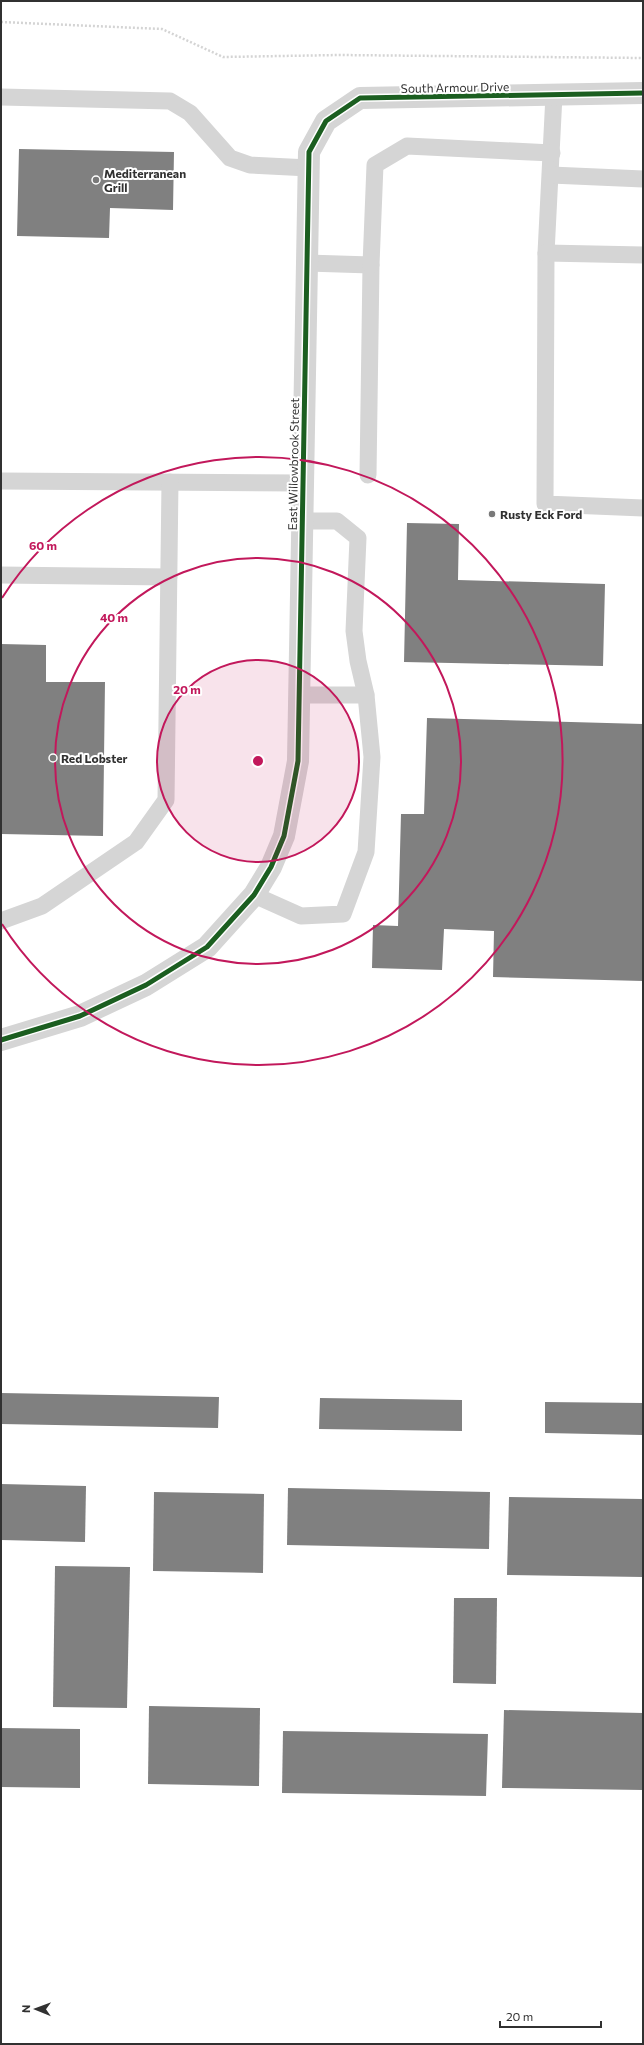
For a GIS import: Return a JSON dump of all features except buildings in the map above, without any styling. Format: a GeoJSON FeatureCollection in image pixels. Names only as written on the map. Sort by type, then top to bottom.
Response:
{"type":"FeatureCollection","features":[{"type":"Feature","properties":{"kind":"street","name":"South Armour Drive"},"geometry":{"type":"LineString","coordinates":[[309,168],[309,152],[326,122],[360,98],[643,92]]}},
{"type":"Feature","properties":{"kind":"street","name":"East Willowbrook Street"},"geometry":{"type":"LineString","coordinates":[[1,1040],[80,1016],[146,985],[207,947],[254,895],[271,867],[284,836],[298,761],[309,168]]}},
{"type":"Feature","properties":{"kind":"lane"},"geometry":{"type":"LineString","coordinates":[[554,95],[546,253],[545,504],[643,508]]}},
{"type":"Feature","properties":{"kind":"lane"},"geometry":{"type":"LineString","coordinates":[[1,97],[170,101],[190,113],[230,158],[250,165],[309,168]]}},
{"type":"Feature","properties":{"kind":"lane"},"geometry":{"type":"LineString","coordinates":[[368,475],[371,265],[375,165],[407,146],[552,153]]}},
{"type":"Feature","properties":{"kind":"lane"},"geometry":{"type":"LineString","coordinates":[[551,175],[643,179]]}},
{"type":"Feature","properties":{"kind":"lane"},"geometry":{"type":"LineString","coordinates":[[546,253],[643,254]]}},
{"type":"Feature","properties":{"kind":"lane"},"geometry":{"type":"LineString","coordinates":[[307,263],[371,265]]}},
{"type":"Feature","properties":{"kind":"lane"},"geometry":{"type":"LineString","coordinates":[[1,481],[303,483]]}},
{"type":"Feature","properties":{"kind":"lane"},"geometry":{"type":"LineString","coordinates":[[1,921],[42,906],[136,842],[166,800],[170,482]]}},
{"type":"Feature","properties":{"kind":"lane"},"geometry":{"type":"LineString","coordinates":[[254,895],[301,916],[343,914],[366,852],[372,757],[366,695],[358,661],[354,631],[358,538],[337,521],[302,521]]}},
{"type":"Feature","properties":{"kind":"lane"},"geometry":{"type":"LineString","coordinates":[[1,575],[169,577]]}},
{"type":"Feature","properties":{"kind":"lane"},"geometry":{"type":"LineString","coordinates":[[299,695],[366,695]]}},
{"type":"Feature","properties":{"kind":"path"},"geometry":{"type":"LineString","coordinates":[[1,22],[162,29],[223,57],[339,55],[643,58]]}},
{"type":"Feature","properties":{"kind":"cycle path"},"geometry":{"type":"LineString","coordinates":[[1,1040],[80,1016],[146,985],[207,947],[254,895],[271,867],[284,836],[298,761],[309,152],[326,121],[360,98],[643,93]]}},
{"type":"Feature","properties":{"kind":"place","name":"Mediterranean Grill"},"geometry":{"type":"Point","coordinates":[96,180]}},
{"type":"Feature","properties":{"kind":"place","name":"Rusty Eck Ford"},"geometry":{"type":"Point","coordinates":[492,514]}},
{"type":"Feature","properties":{"kind":"place","name":"Red Lobster"},"geometry":{"type":"Point","coordinates":[53,758]}}]}
